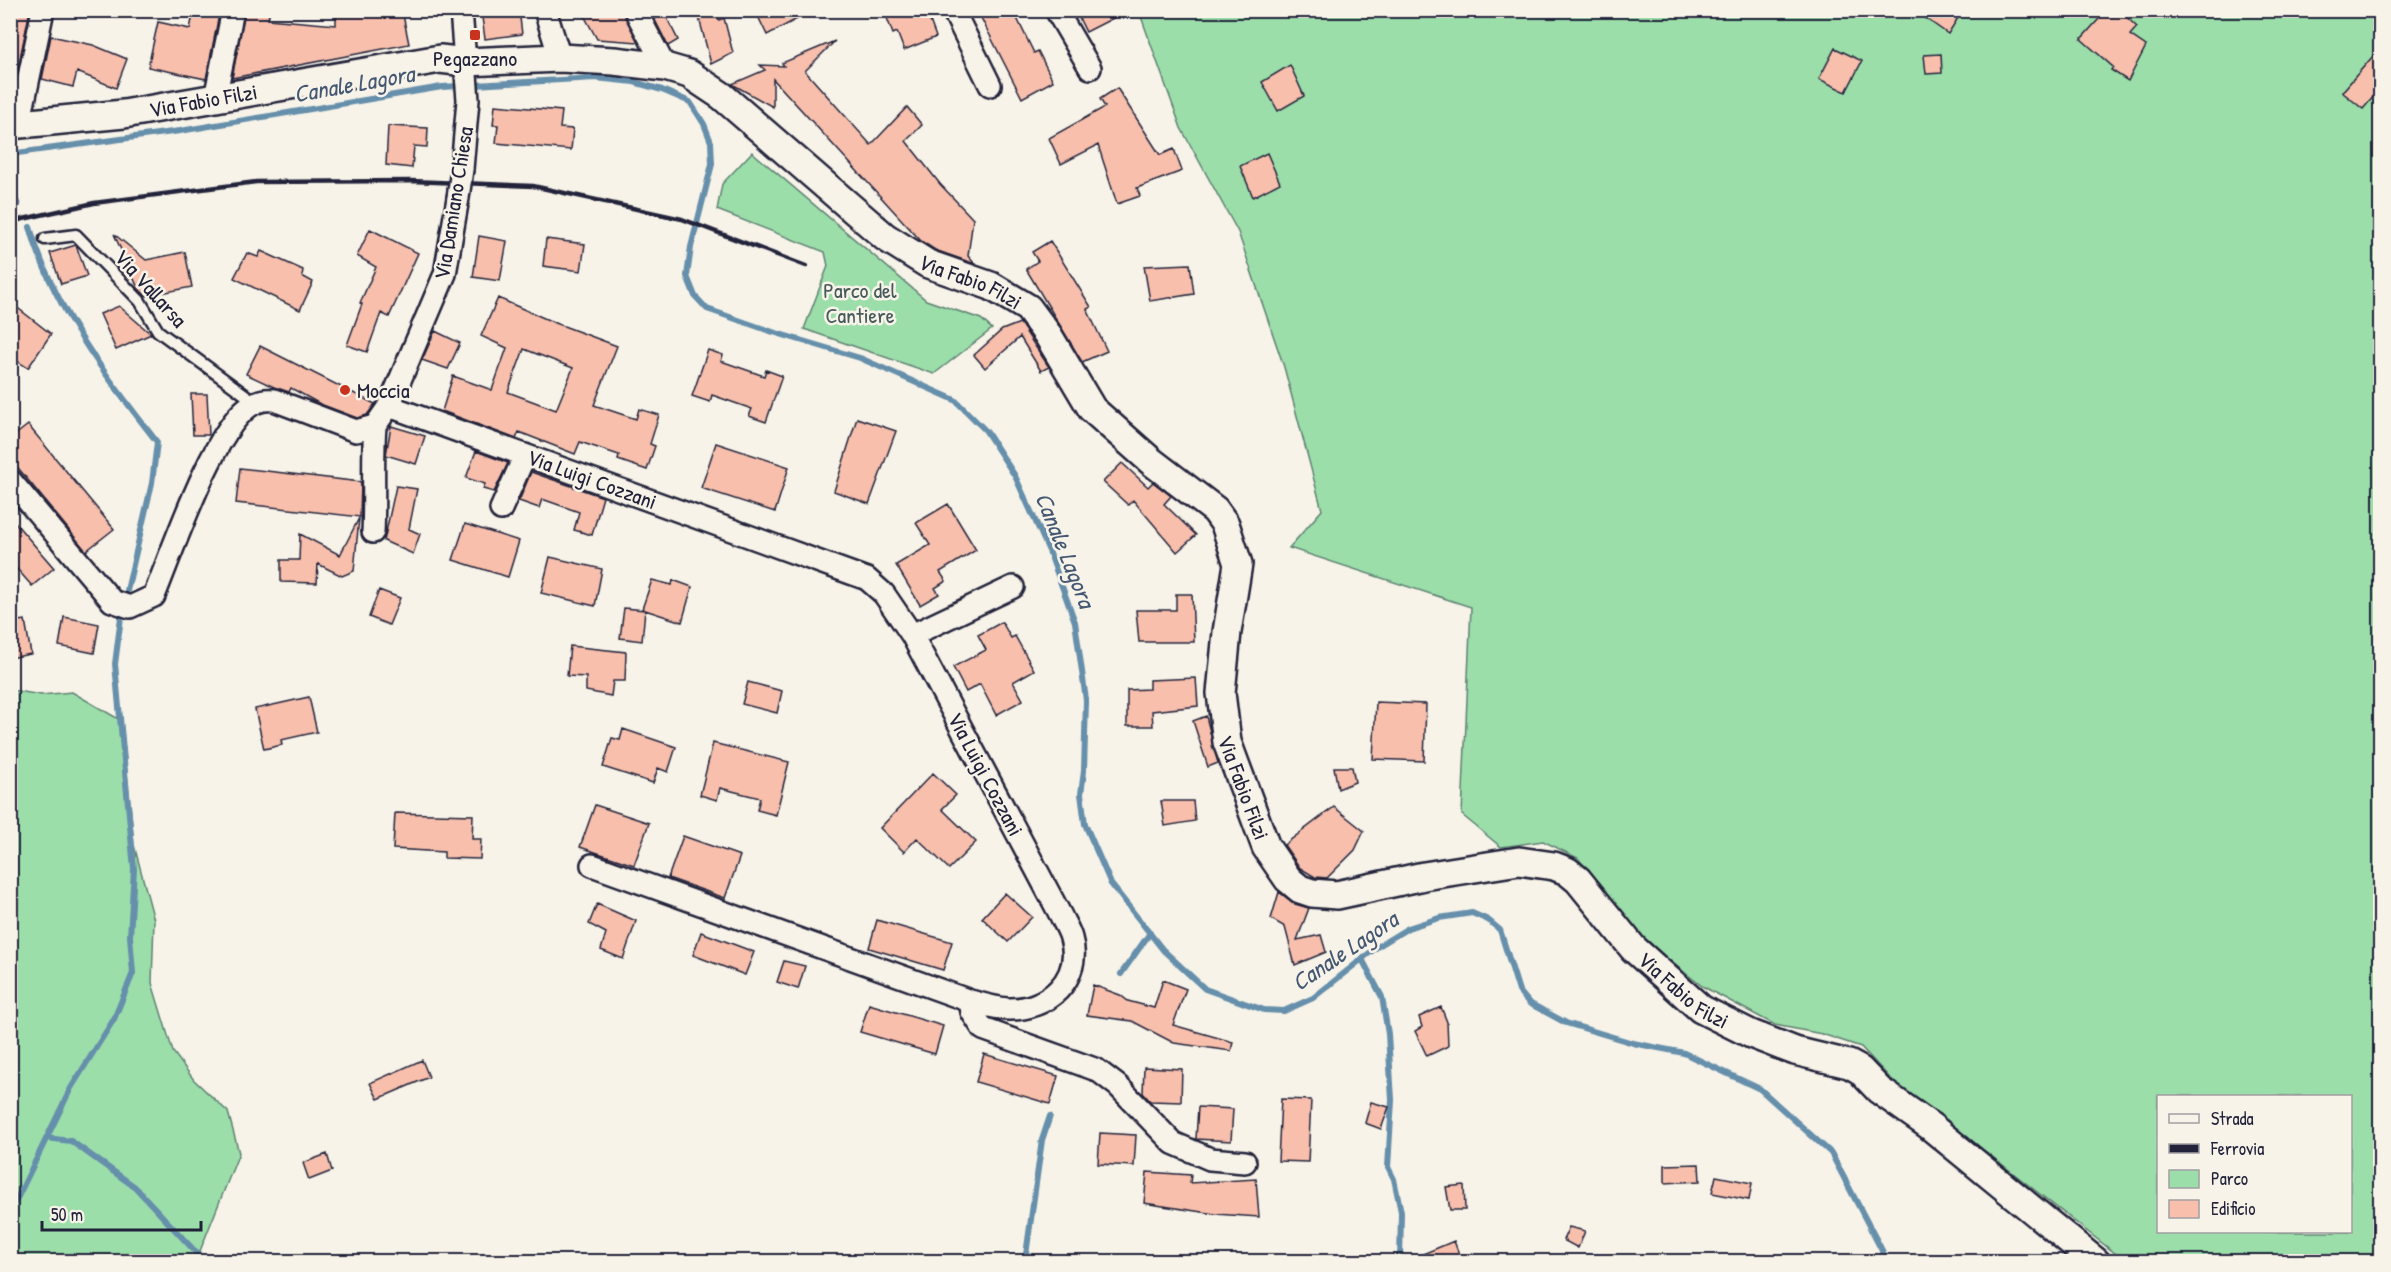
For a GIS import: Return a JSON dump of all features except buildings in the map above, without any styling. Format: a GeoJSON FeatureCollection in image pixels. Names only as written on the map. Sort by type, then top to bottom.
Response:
{"type":"FeatureCollection","features":[{"type":"Feature","properties":{"kind":"street"},"geometry":{"type":"LineString","coordinates":[[15,125],[43,10]]}},
{"type":"Feature","properties":{"kind":"street"},"geometry":{"type":"LineString","coordinates":[[215,98],[233,10]]}},
{"type":"Feature","properties":{"kind":"street","name":"Via Damiano Chiesa"},"geometry":{"type":"LineString","coordinates":[[375,426],[389,406],[445,274],[462,169],[468,100],[461,10]]}},
{"type":"Feature","properties":{"kind":"street"},"geometry":{"type":"LineString","coordinates":[[545,10],[560,58]]}},
{"type":"Feature","properties":{"kind":"street"},"geometry":{"type":"LineString","coordinates":[[634,10],[664,67]]}},
{"type":"Feature","properties":{"kind":"street"},"geometry":{"type":"LineString","coordinates":[[1056,10],[1090,68]]}},
{"type":"Feature","properties":{"kind":"street"},"geometry":{"type":"LineString","coordinates":[[957,12],[990,85]]}},
{"type":"Feature","properties":{"kind":"street","name":"Via Fabio Filzi"},"geometry":{"type":"LineString","coordinates":[[15,125],[124,114],[440,59],[466,62],[560,58],[614,61],[664,67],[702,81],[885,237],[928,264],[991,286],[1028,308],[1048,334],[1092,409],[1152,462],[1215,510],[1229,532],[1238,564],[1227,632],[1221,693],[1227,742],[1266,847],[1288,879],[1300,889],[1312,893],[1338,895],[1424,876],[1519,861],[1538,863],[1567,871],[1578,880],[1633,948],[1701,1009],[1751,1034],[1795,1051],[1849,1064],[1860,1070],[1879,1090],[1930,1126],[2096,1262]]}},
{"type":"Feature","properties":{"kind":"street"},"geometry":{"type":"LineString","coordinates":[[10,480],[112,601],[130,607],[141,604],[154,596],[219,443],[242,412],[255,402],[274,400],[356,431],[375,426],[372,459],[376,486],[373,532]]}},
{"type":"Feature","properties":{"kind":"street","name":"Via Luigi Cozzani"},"geometry":{"type":"LineString","coordinates":[[389,406],[867,579],[884,594],[912,635],[1071,938],[1073,959],[1068,976],[1060,990],[1029,1007],[1007,1009],[970,1001],[592,866]]}},
{"type":"Feature","properties":{"kind":"street"},"geometry":{"type":"LineString","coordinates":[[501,509],[525,455]]}},
{"type":"Feature","properties":{"kind":"street"},"geometry":{"type":"LineString","coordinates":[[912,635],[1013,587]]}},
{"type":"Feature","properties":{"kind":"street"},"geometry":{"type":"LineString","coordinates":[[970,1001],[972,1012],[983,1029],[1097,1070],[1118,1086],[1173,1143],[1210,1159],[1245,1162]]}},
{"type":"Feature","properties":{"kind":"lane","name":"Via Vallarsa"},"geometry":{"type":"LineString","coordinates":[[45,239],[76,235],[140,301],[158,332],[255,402]]}},
{"type":"Feature","properties":{"kind":"green space"},"geometry":{"type":"Polygon","coordinates":[[[1139,11],[2380,11],[2380,1261],[2125,1261],[1967,1137],[1900,1089],[1861,1047],[1822,1034],[1775,1025],[1702,986],[1645,941],[1578,858],[1543,841],[1501,847],[1462,815],[1471,607],[1289,548],[1322,510],[1284,367],[1238,232],[1181,128],[1139,11]]]}},
{"type":"Feature","properties":{"kind":"green space","name":"Parco del Cantiere"},"geometry":{"type":"Polygon","coordinates":[[[752,152],[926,300],[981,319],[992,329],[934,374],[804,329],[828,266],[825,252],[717,210],[722,184],[752,152]]]}},
{"type":"Feature","properties":{"kind":"green space"},"geometry":{"type":"Polygon","coordinates":[[[11,690],[41,695],[72,692],[122,721],[134,845],[154,920],[152,983],[173,1052],[194,1080],[228,1112],[239,1153],[196,1261],[11,1261],[11,690]]]}},
{"type":"Feature","properties":{"kind":"waterway","name":"Canale Lagora"},"geometry":{"type":"LineString","coordinates":[[10,154],[180,131],[442,87],[595,78],[634,82],[662,90],[690,102],[704,124],[711,142],[712,164],[691,247],[687,276],[695,296],[707,309],[860,358],[955,400],[986,431],[1015,476],[1049,551],[1075,622],[1086,700],[1081,794],[1085,824],[1111,884],[1163,950],[1205,989],[1264,1010],[1284,1011],[1313,998],[1377,947],[1408,928],[1439,918],[1472,913],[1488,920],[1500,930],[1519,991],[1529,1003],[1566,1023],[1633,1043],[1684,1053],[1760,1089],[1831,1153],[1888,1262]]}},
{"type":"Feature","properties":{"kind":"waterway"},"geometry":{"type":"LineString","coordinates":[[10,187],[18,205]]}},
{"type":"Feature","properties":{"kind":"waterway"},"geometry":{"type":"LineString","coordinates":[[30,227],[52,285],[67,313],[119,393],[157,442],[152,483],[126,595]]}},
{"type":"Feature","properties":{"kind":"waterway"},"geometry":{"type":"LineString","coordinates":[[10,1213],[71,1088],[114,1019],[133,973],[130,936],[134,869],[115,664],[121,617]]}},
{"type":"Feature","properties":{"kind":"waterway"},"geometry":{"type":"LineString","coordinates":[[1121,974],[1150,933]]}},
{"type":"Feature","properties":{"kind":"waterway"},"geometry":{"type":"LineString","coordinates":[[1362,959],[1382,997],[1388,1034],[1392,1100],[1388,1167],[1394,1179],[1401,1212],[1400,1262]]}},
{"type":"Feature","properties":{"kind":"waterway"},"geometry":{"type":"LineString","coordinates":[[1025,1262],[1042,1140],[1050,1116]]}},
{"type":"Feature","properties":{"kind":"waterway"},"geometry":{"type":"LineString","coordinates":[[46,1138],[71,1141],[135,1187],[205,1262]]}},
{"type":"Feature","properties":{"kind":"railway"},"geometry":{"type":"LineString","coordinates":[[10,222],[94,203],[256,182],[411,181],[533,186],[682,219],[806,266]]}},
{"type":"Feature","properties":{"kind":"place","name":"Pegazzano"},"geometry":{"type":"Point","coordinates":[475,35]}},
{"type":"Feature","properties":{"kind":"place","name":"Moccia"},"geometry":{"type":"Point","coordinates":[345,390]}}]}
